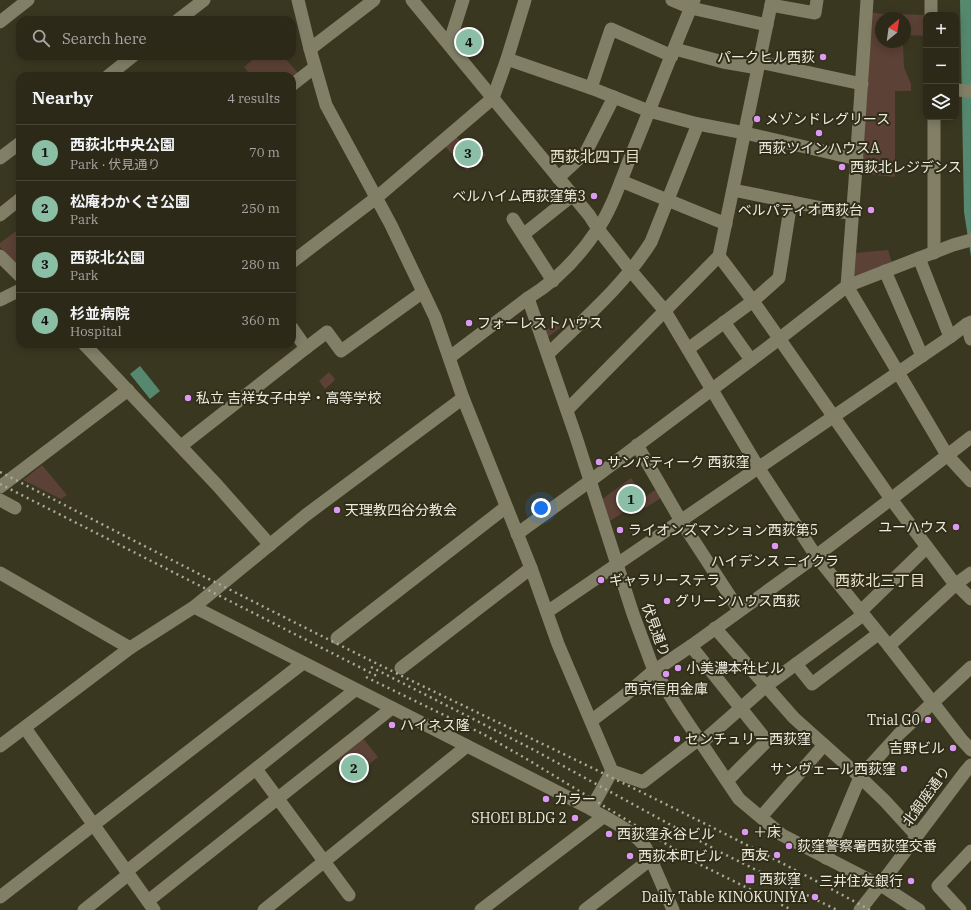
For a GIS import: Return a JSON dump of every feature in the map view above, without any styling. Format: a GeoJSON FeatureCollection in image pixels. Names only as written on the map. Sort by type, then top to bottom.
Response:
{"type":"FeatureCollection","features":[{"type":"Feature","properties":{"kind":"street"},"geometry":{"type":"LineString","coordinates":[[0,22],[28,0]]}},
{"type":"Feature","properties":{"kind":"street"},"geometry":{"type":"LineString","coordinates":[[183,16],[204,0]]}},
{"type":"Feature","properties":{"kind":"street"},"geometry":{"type":"LineString","coordinates":[[298,0],[328,112],[376,198],[413,269],[435,317],[463,398],[531,568],[558,644],[612,771],[643,782],[740,708],[766,686],[862,614],[927,547]]}},
{"type":"Feature","properties":{"kind":"street"},"geometry":{"type":"LineString","coordinates":[[310,49],[374,0]]}},
{"type":"Feature","properties":{"kind":"street"},"geometry":{"type":"LineString","coordinates":[[412,0],[590,215],[598,229],[665,311],[758,467],[816,556],[971,750]]}},
{"type":"Feature","properties":{"kind":"street"},"geometry":{"type":"LineString","coordinates":[[449,44],[463,0]]}},
{"type":"Feature","properties":{"kind":"street"},"geometry":{"type":"LineString","coordinates":[[296,259],[376,198],[493,98],[507,59],[525,0]]}},
{"type":"Feature","properties":{"kind":"street"},"geometry":{"type":"LineString","coordinates":[[672,0],[693,4],[767,25]]}},
{"type":"Feature","properties":{"kind":"street"},"geometry":{"type":"LineString","coordinates":[[567,410],[719,256],[772,3],[815,14],[817,0]]}},
{"type":"Feature","properties":{"kind":"street"},"geometry":{"type":"LineString","coordinates":[[865,0],[862,84],[847,286],[947,455],[971,482]]}},
{"type":"Feature","properties":{"kind":"street"},"geometry":{"type":"LineString","coordinates":[[931,0],[932,12]]}},
{"type":"Feature","properties":{"kind":"street"},"geometry":{"type":"LineString","coordinates":[[450,357],[553,281],[577,256],[598,229],[621,180],[693,4]]}},
{"type":"Feature","properties":{"kind":"street"},"geometry":{"type":"LineString","coordinates":[[591,88],[612,29],[673,52],[724,62],[759,65],[862,84]]}},
{"type":"Feature","properties":{"kind":"street"},"geometry":{"type":"LineString","coordinates":[[507,59],[591,88],[649,111],[698,124],[745,133],[857,159]]}},
{"type":"Feature","properties":{"kind":"street"},"geometry":{"type":"LineString","coordinates":[[113,72],[127,60]]}},
{"type":"Feature","properties":{"kind":"street"},"geometry":{"type":"LineString","coordinates":[[296,82],[315,67]]}},
{"type":"Feature","properties":{"kind":"street"},"geometry":{"type":"LineString","coordinates":[[558,178],[586,152],[614,97]]}},
{"type":"Feature","properties":{"kind":"street"},"geometry":{"type":"LineString","coordinates":[[934,120],[934,252]]}},
{"type":"Feature","properties":{"kind":"street"},"geometry":{"type":"LineString","coordinates":[[548,354],[631,271],[651,242],[698,124]]}},
{"type":"Feature","properties":{"kind":"street"},"geometry":{"type":"LineString","coordinates":[[0,158],[16,146]]}},
{"type":"Feature","properties":{"kind":"street"},"geometry":{"type":"LineString","coordinates":[[621,180],[726,224]]}},
{"type":"Feature","properties":{"kind":"street"},"geometry":{"type":"LineString","coordinates":[[732,190],[852,214]]}},
{"type":"Feature","properties":{"kind":"street"},"geometry":{"type":"LineString","coordinates":[[524,234],[573,195]]}},
{"type":"Feature","properties":{"kind":"street"},"geometry":{"type":"LineString","coordinates":[[0,215],[16,202]]}},
{"type":"Feature","properties":{"kind":"street"},"geometry":{"type":"LineString","coordinates":[[688,349],[753,301],[779,278],[791,202]]}},
{"type":"Feature","properties":{"kind":"street"},"geometry":{"type":"LineString","coordinates":[[513,219],[553,281]]}},
{"type":"Feature","properties":{"kind":"street"},"geometry":{"type":"LineString","coordinates":[[517,534],[590,481],[847,286],[934,252],[969,241]]}},
{"type":"Feature","properties":{"kind":"street"},"geometry":{"type":"LineString","coordinates":[[0,256],[16,272]]}},
{"type":"Feature","properties":{"kind":"street"},"geometry":{"type":"LineString","coordinates":[[719,256],[753,301],[778,339],[891,499],[956,584],[971,599]]}},
{"type":"Feature","properties":{"kind":"street"},"geometry":{"type":"LineString","coordinates":[[919,258],[950,337]]}},
{"type":"Feature","properties":{"kind":"street"},"geometry":{"type":"LineString","coordinates":[[885,271],[922,356]]}},
{"type":"Feature","properties":{"kind":"street"},"geometry":{"type":"LineString","coordinates":[[0,300],[16,292]]}},
{"type":"Feature","properties":{"kind":"street"},"geometry":{"type":"LineString","coordinates":[[181,446],[327,332],[340,351],[423,292]]}},
{"type":"Feature","properties":{"kind":"street","name":"伏見通り"},"geometry":{"type":"LineString","coordinates":[[528,298],[567,410],[633,614],[653,668],[739,799],[782,836],[879,885],[919,910]]}},
{"type":"Feature","properties":{"kind":"street"},"geometry":{"type":"LineString","coordinates":[[724,322],[751,360]]}},
{"type":"Feature","properties":{"kind":"street"},"geometry":{"type":"LineString","coordinates":[[547,612],[758,467],[834,417],[969,323],[971,339]]}},
{"type":"Feature","properties":{"kind":"street"},"geometry":{"type":"LineString","coordinates":[[296,334],[306,348]]}},
{"type":"Feature","properties":{"kind":"street"},"geometry":{"type":"LineString","coordinates":[[88,348],[181,446],[270,545]]}},
{"type":"Feature","properties":{"kind":"street"},"geometry":{"type":"LineString","coordinates":[[0,487],[128,390]]}},
{"type":"Feature","properties":{"kind":"street"},"geometry":{"type":"LineString","coordinates":[[0,746],[130,648],[194,607],[306,515],[463,398]]}},
{"type":"Feature","properties":{"kind":"street"},"geometry":{"type":"LineString","coordinates":[[591,721],[651,673],[816,556],[971,436]]}},
{"type":"Feature","properties":{"kind":"street"},"geometry":{"type":"LineString","coordinates":[[637,445],[681,521],[739,610]]}},
{"type":"Feature","properties":{"kind":"street"},"geometry":{"type":"LineString","coordinates":[[0,500],[15,508]]}},
{"type":"Feature","properties":{"kind":"street"},"geometry":{"type":"LineString","coordinates":[[337,638],[506,507]]}},
{"type":"Feature","properties":{"kind":"street"},"geometry":{"type":"LineString","coordinates":[[401,668],[531,568]]}},
{"type":"Feature","properties":{"kind":"street"},"geometry":{"type":"LineString","coordinates":[[889,646],[956,584],[971,573]]}},
{"type":"Feature","properties":{"kind":"street"},"geometry":{"type":"LineString","coordinates":[[0,574],[130,648]]}},
{"type":"Feature","properties":{"kind":"street"},"geometry":{"type":"LineString","coordinates":[[194,607],[603,816],[641,841],[651,859],[673,910]]}},
{"type":"Feature","properties":{"kind":"street"},"geometry":{"type":"LineString","coordinates":[[715,628],[734,652],[794,718],[860,777],[885,801],[917,836]]}},
{"type":"Feature","properties":{"kind":"street"},"geometry":{"type":"LineString","coordinates":[[796,664],[812,684],[878,634]]}},
{"type":"Feature","properties":{"kind":"street"},"geometry":{"type":"LineString","coordinates":[[691,646],[767,741],[727,781]]}},
{"type":"Feature","properties":{"kind":"street"},"geometry":{"type":"LineString","coordinates":[[0,897],[303,663]]}},
{"type":"Feature","properties":{"kind":"street"},"geometry":{"type":"LineString","coordinates":[[826,858],[860,777],[899,734],[971,667]]}},
{"type":"Feature","properties":{"kind":"street"},"geometry":{"type":"LineString","coordinates":[[84,910],[355,690]]}},
{"type":"Feature","properties":{"kind":"street"},"geometry":{"type":"LineString","coordinates":[[25,728],[151,906],[278,799],[392,708]]}},
{"type":"Feature","properties":{"kind":"street"},"geometry":{"type":"LineString","coordinates":[[760,817],[824,745]]}},
{"type":"Feature","properties":{"kind":"street"},"geometry":{"type":"LineString","coordinates":[[264,910],[467,746]]}},
{"type":"Feature","properties":{"kind":"street","name":"北銀座通り"},"geometry":{"type":"LineString","coordinates":[[860,910],[971,765]]}},
{"type":"Feature","properties":{"kind":"street"},"geometry":{"type":"LineString","coordinates":[[256,769],[349,895]]}},
{"type":"Feature","properties":{"kind":"street"},"geometry":{"type":"LineString","coordinates":[[591,809],[612,771]]}},
{"type":"Feature","properties":{"kind":"street"},"geometry":{"type":"LineString","coordinates":[[481,910],[603,816]]}},
{"type":"Feature","properties":{"kind":"street"},"geometry":{"type":"LineString","coordinates":[[960,910],[938,886],[971,851]]}},
{"type":"Feature","properties":{"kind":"street"},"geometry":{"type":"LineString","coordinates":[[585,910],[651,859]]}},
{"type":"Feature","properties":{"kind":"shaded area"},"geometry":{"type":"Polygon","coordinates":[[[960,0],[971,0],[971,257],[964,212],[960,0]]]}},
{"type":"Feature","properties":{"kind":"shaded area"},"geometry":{"type":"Polygon","coordinates":[[[869,12],[875,13],[875,48],[903,48],[904,67],[911,84],[911,91],[895,91],[895,177],[858,173],[869,12]]]}},
{"type":"Feature","properties":{"kind":"shaded area"},"geometry":{"type":"Polygon","coordinates":[[[911,14],[923,15],[923,36],[911,35],[911,14]]]}},
{"type":"Feature","properties":{"kind":"shaded area"},"geometry":{"type":"Polygon","coordinates":[[[252,60],[287,60],[298,73],[296,74],[296,72],[248,72],[244,67],[252,60]]]}},
{"type":"Feature","properties":{"kind":"shaded area"},"geometry":{"type":"Polygon","coordinates":[[[455,135],[467,150],[476,143],[486,155],[467,171],[444,145],[455,135]]]}},
{"type":"Feature","properties":{"kind":"shaded area"},"geometry":{"type":"Polygon","coordinates":[[[16,231],[16,264],[0,247],[0,243],[16,231]]]}},
{"type":"Feature","properties":{"kind":"shaded area"},"geometry":{"type":"Polygon","coordinates":[[[888,250],[892,263],[851,277],[854,253],[888,250]]]}},
{"type":"Feature","properties":{"kind":"shaded area"},"geometry":{"type":"Polygon","coordinates":[[[559,321],[563,326],[548,337],[546,330],[559,321]]]}},
{"type":"Feature","properties":{"kind":"shaded area"},"geometry":{"type":"Polygon","coordinates":[[[140,366],[160,391],[150,399],[130,374],[140,366]]]}},
{"type":"Feature","properties":{"kind":"shaded area"},"geometry":{"type":"Polygon","coordinates":[[[329,372],[335,379],[325,389],[319,381],[329,372]]]}},
{"type":"Feature","properties":{"kind":"shaded area"},"geometry":{"type":"Polygon","coordinates":[[[42,465],[67,495],[61,499],[23,480],[42,465]]]}},
{"type":"Feature","properties":{"kind":"shaded area"},"geometry":{"type":"Polygon","coordinates":[[[631,478],[644,498],[659,487],[664,496],[645,508],[639,502],[610,521],[601,500],[631,478]]]}},
{"type":"Feature","properties":{"kind":"shaded area"},"geometry":{"type":"Polygon","coordinates":[[[362,737],[378,757],[352,778],[336,757],[362,737]]]}},
{"type":"Feature","properties":{"kind":"railway"},"geometry":{"type":"LineString","coordinates":[[0,472],[355,653],[581,762],[755,849],[870,910]]}},
{"type":"Feature","properties":{"kind":"railway"},"geometry":{"type":"LineString","coordinates":[[0,484],[377,676]]}},
{"type":"Feature","properties":{"kind":"railway"},"geometry":{"type":"LineString","coordinates":[[371,667],[534,750],[722,853],[837,910]]}},
{"type":"Feature","properties":{"kind":"railway"},"geometry":{"type":"LineString","coordinates":[[366,677],[483,734],[699,864],[792,910]]}},
{"type":"Feature","properties":{"kind":"place","name":"杉並病院"},"geometry":{"type":"Point","coordinates":[469,42]}},
{"type":"Feature","properties":{"kind":"place","name":"パークヒル西荻"},"geometry":{"type":"Point","coordinates":[823,57]}},
{"type":"Feature","properties":{"kind":"place","name":"メゾンドレグリース"},"geometry":{"type":"Point","coordinates":[757,119]}},
{"type":"Feature","properties":{"kind":"place","name":"西荻ツインハウスA"},"geometry":{"type":"Point","coordinates":[819,133]}},
{"type":"Feature","properties":{"kind":"place","name":"西荻北公園"},"geometry":{"type":"Point","coordinates":[468,153]}},
{"type":"Feature","properties":{"kind":"place","name":"西荻北レジデンス"},"geometry":{"type":"Point","coordinates":[842,167]}},
{"type":"Feature","properties":{"kind":"place","name":"ベルハイム西荻窪第3"},"geometry":{"type":"Point","coordinates":[594,196]}},
{"type":"Feature","properties":{"kind":"place","name":"ベルパティオ西荻台"},"geometry":{"type":"Point","coordinates":[871,210]}},
{"type":"Feature","properties":{"kind":"place","name":"フォーレストハウス"},"geometry":{"type":"Point","coordinates":[469,323]}},
{"type":"Feature","properties":{"kind":"place","name":"私立 吉祥女子中学・高等学校"},"geometry":{"type":"Point","coordinates":[188,398]}},
{"type":"Feature","properties":{"kind":"place","name":"サンパティーク 西荻窪"},"geometry":{"type":"Point","coordinates":[599,462]}},
{"type":"Feature","properties":{"kind":"place","name":"西荻北中央公園"},"geometry":{"type":"Point","coordinates":[631,499]}},
{"type":"Feature","properties":{"kind":"place","name":"天理教四谷分教会"},"geometry":{"type":"Point","coordinates":[337,510]}},
{"type":"Feature","properties":{"kind":"place","name":"ユーハウス"},"geometry":{"type":"Point","coordinates":[956,527]}},
{"type":"Feature","properties":{"kind":"place","name":"ライオンズマンション西荻第5"},"geometry":{"type":"Point","coordinates":[620,530]}},
{"type":"Feature","properties":{"kind":"place","name":"ハイデンス ニイクラ"},"geometry":{"type":"Point","coordinates":[775,546]}},
{"type":"Feature","properties":{"kind":"place","name":"ギャラリーステラ"},"geometry":{"type":"Point","coordinates":[601,580]}},
{"type":"Feature","properties":{"kind":"place","name":"グリーンハウス西荻"},"geometry":{"type":"Point","coordinates":[667,601]}},
{"type":"Feature","properties":{"kind":"place","name":"小美濃本社ビル"},"geometry":{"type":"Point","coordinates":[678,668]}},
{"type":"Feature","properties":{"kind":"place","name":"西京信用金庫"},"geometry":{"type":"Point","coordinates":[666,674]}},
{"type":"Feature","properties":{"kind":"place","name":"Trial G0"},"geometry":{"type":"Point","coordinates":[928,720]}},
{"type":"Feature","properties":{"kind":"place","name":"ハイネス隆"},"geometry":{"type":"Point","coordinates":[392,725]}},
{"type":"Feature","properties":{"kind":"place","name":"センチュリー西荻窪"},"geometry":{"type":"Point","coordinates":[677,739]}},
{"type":"Feature","properties":{"kind":"place","name":"吉野ビル"},"geometry":{"type":"Point","coordinates":[953,748]}},
{"type":"Feature","properties":{"kind":"place","name":"松庵わかくさ公園"},"geometry":{"type":"Point","coordinates":[354,768]}},
{"type":"Feature","properties":{"kind":"place","name":"サンヴェール西荻窪"},"geometry":{"type":"Point","coordinates":[904,769]}},
{"type":"Feature","properties":{"kind":"place","name":"カラー"},"geometry":{"type":"Point","coordinates":[546,799]}},
{"type":"Feature","properties":{"kind":"place","name":"SHOEI BLDG 2"},"geometry":{"type":"Point","coordinates":[575,818]}},
{"type":"Feature","properties":{"kind":"place","name":"＋床"},"geometry":{"type":"Point","coordinates":[745,832]}},
{"type":"Feature","properties":{"kind":"place","name":"西荻窪永谷ビル"},"geometry":{"type":"Point","coordinates":[609,834]}},
{"type":"Feature","properties":{"kind":"place","name":"荻窪警察署西荻窪交番"},"geometry":{"type":"Point","coordinates":[789,846]}},
{"type":"Feature","properties":{"kind":"place","name":"西友"},"geometry":{"type":"Point","coordinates":[777,855]}},
{"type":"Feature","properties":{"kind":"place","name":"西荻本町ビル"},"geometry":{"type":"Point","coordinates":[630,856]}},
{"type":"Feature","properties":{"kind":"place","name":"西荻窪"},"geometry":{"type":"Point","coordinates":[750,879]}},
{"type":"Feature","properties":{"kind":"place","name":"三井住友銀行"},"geometry":{"type":"Point","coordinates":[911,881]}},
{"type":"Feature","properties":{"kind":"place","name":"Daily Table KINOKUNIYA"},"geometry":{"type":"Point","coordinates":[815,897]}},
{"type":"Feature","properties":{"kind":"district","name":"西荻北四丁目"},"geometry":{"type":"Point","coordinates":[595,156]}},
{"type":"Feature","properties":{"kind":"district","name":"西荻北三丁目"},"geometry":{"type":"Point","coordinates":[880,580]}}]}
